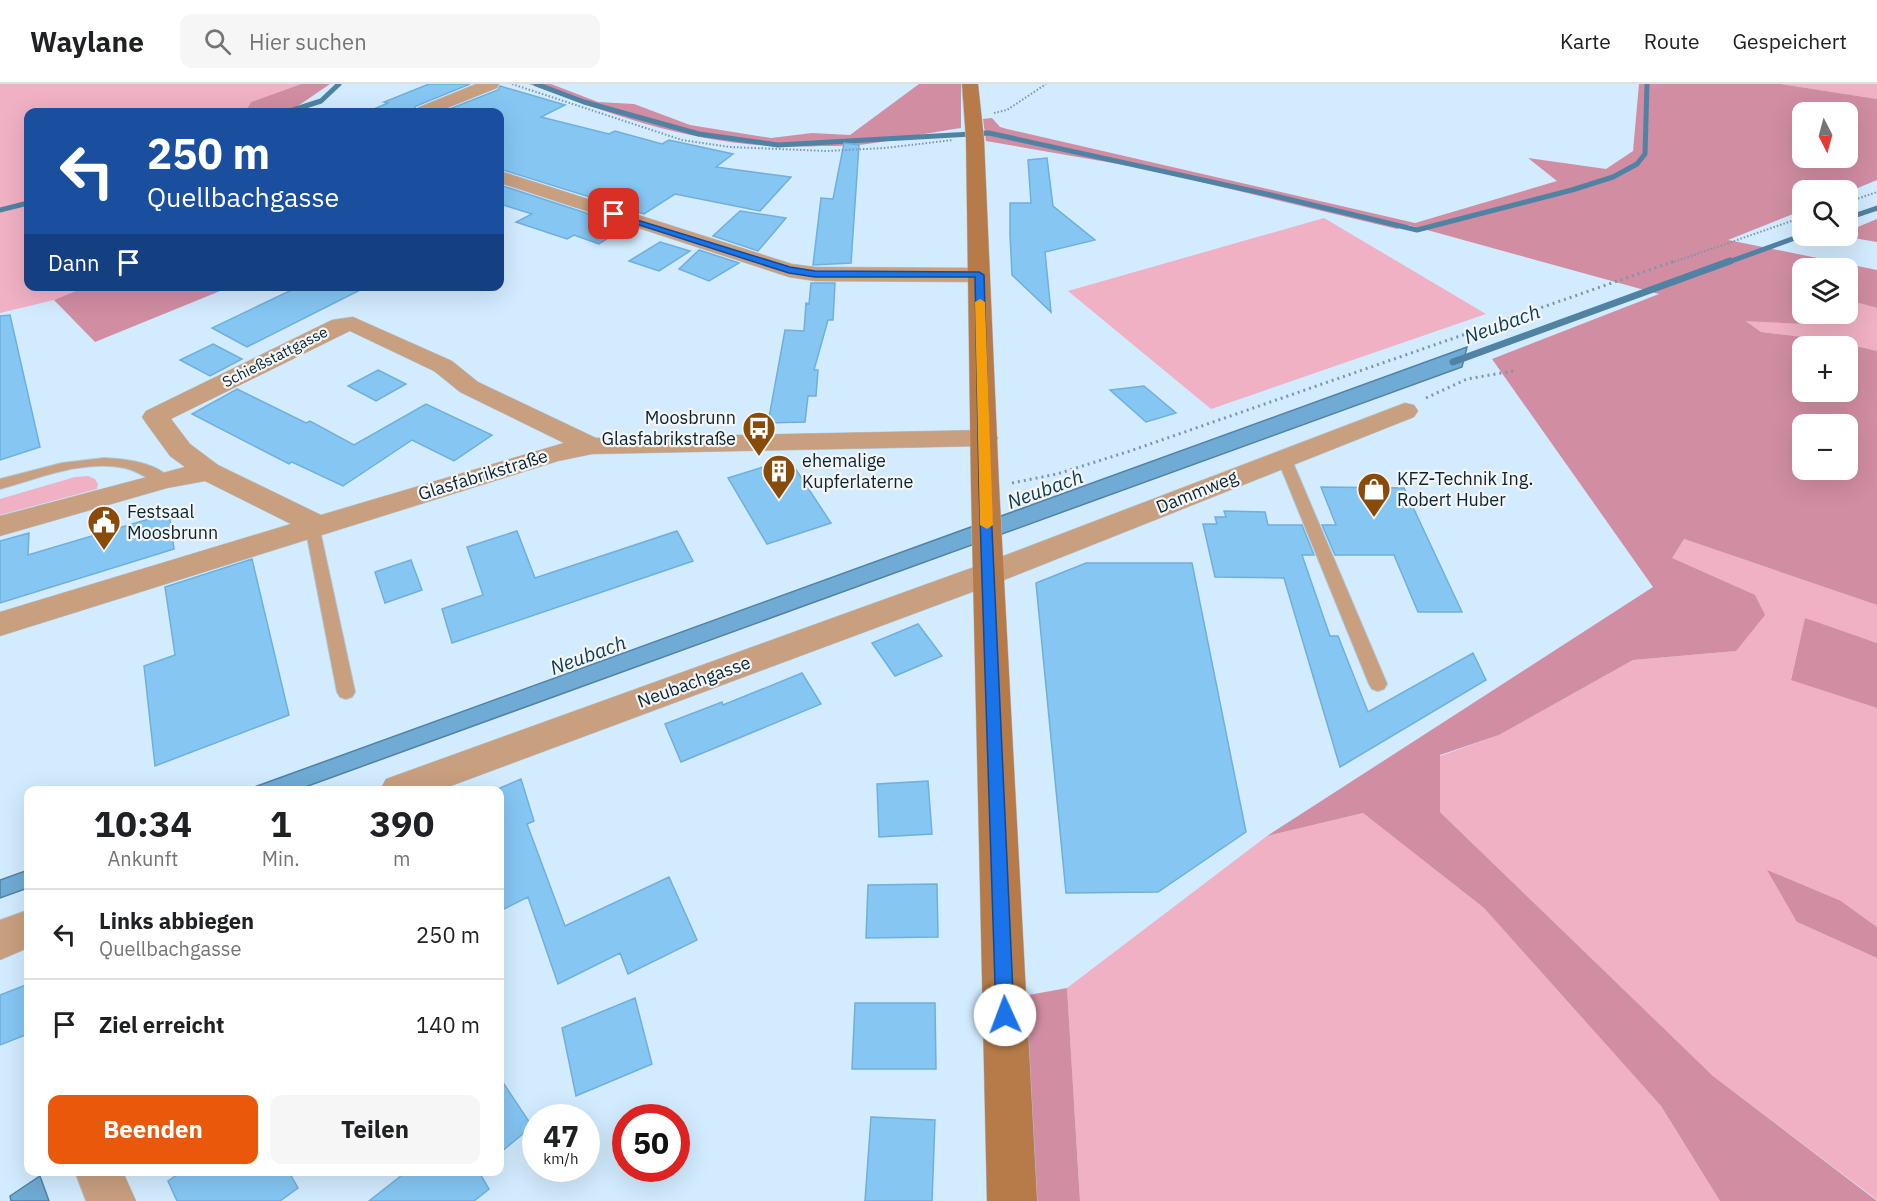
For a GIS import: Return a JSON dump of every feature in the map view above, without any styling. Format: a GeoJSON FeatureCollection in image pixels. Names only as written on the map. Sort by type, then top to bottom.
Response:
{"type":"FeatureCollection","features":[{"type":"Feature","properties":{"kind":"main road"},"geometry":{"type":"LineString","coordinates":[[970,84],[974,129],[985,494],[1012,1201]]}},
{"type":"Feature","properties":{"kind":"street"},"geometry":{"type":"LineString","coordinates":[[433,108],[491,84]]}},
{"type":"Feature","properties":{"kind":"street"},"geometry":{"type":"LineString","coordinates":[[504,178],[789,270],[815,274],[979,275]]}},
{"type":"Feature","properties":{"kind":"street","name":"Schießstattgasse"},"geometry":{"type":"LineString","coordinates":[[208,471],[180,450],[155,417],[340,325],[353,324],[443,366],[469,387],[592,446]]}},
{"type":"Feature","properties":{"kind":"street","name":"Dammweg"},"geometry":{"type":"LineString","coordinates":[[988,562],[1284,458],[1405,411]]}},
{"type":"Feature","properties":{"kind":"street","name":"Glasfabrikstraße"},"geometry":{"type":"LineString","coordinates":[[0,624],[314,525],[554,453],[592,446],[984,438]]}},
{"type":"Feature","properties":{"kind":"street"},"geometry":{"type":"LineString","coordinates":[[0,526],[164,480],[208,471],[314,525]]}},
{"type":"Feature","properties":{"kind":"street","name":"Neubachgasse"},"geometry":{"type":"LineString","coordinates":[[415,786],[988,562]]}},
{"type":"Feature","properties":{"kind":"street"},"geometry":{"type":"LineString","coordinates":[[0,940],[24,931]]}},
{"type":"Feature","properties":{"kind":"street"},"geometry":{"type":"LineString","coordinates":[[101,1176],[111,1201]]}},
{"type":"Feature","properties":{"kind":"lane"},"geometry":{"type":"LineString","coordinates":[[1284,458],[1378,684]]}},
{"type":"Feature","properties":{"kind":"lane"},"geometry":{"type":"LineString","coordinates":[[0,484],[76,464],[114,462],[147,468],[164,480]]}},
{"type":"Feature","properties":{"kind":"lane"},"geometry":{"type":"LineString","coordinates":[[314,525],[346,692]]}},
{"type":"Feature","properties":{"kind":"path"},"geometry":{"type":"LineString","coordinates":[[512,84],[682,140],[703,144],[828,152],[974,129],[1046,84]]}},
{"type":"Feature","properties":{"kind":"path"},"geometry":{"type":"LineString","coordinates":[[1858,199],[1877,192]]}},
{"type":"Feature","properties":{"kind":"path"},"geometry":{"type":"LineString","coordinates":[[985,494],[1130,451],[1792,221]]}},
{"type":"Feature","properties":{"kind":"path"},"geometry":{"type":"LineString","coordinates":[[1405,411],[1423,399],[1467,380],[1513,371]]}},
{"type":"Feature","properties":{"kind":"shaded area"},"geometry":{"type":"Polygon","coordinates":[[[0,84],[301,84],[251,102],[247,108],[24,108],[24,291],[75,291],[54,300],[0,313],[0,84]]]}},
{"type":"Feature","properties":{"kind":"shaded area"},"geometry":{"type":"Polygon","coordinates":[[[301,84],[330,84],[295,108],[247,108],[251,102],[301,84]]]}},
{"type":"Feature","properties":{"kind":"shaded area"},"geometry":{"type":"Polygon","coordinates":[[[529,84],[551,84],[598,102],[634,104],[690,125],[771,138],[812,133],[850,135],[919,84],[961,84],[961,128],[856,145],[743,144],[672,131],[601,110],[529,84]]]}},
{"type":"Feature","properties":{"kind":"shaded area"},"geometry":{"type":"Polygon","coordinates":[[[1639,84],[1781,84],[1877,99],[1877,180],[1858,188],[1858,180],[1792,180],[1792,214],[1728,240],[1817,258],[1792,258],[1792,323],[1746,321],[1761,332],[1796,336],[1792,336],[1792,402],[1858,402],[1858,346],[1877,351],[1877,605],[1684,539],[1672,558],[1755,595],[1765,615],[1736,651],[1633,660],[1499,735],[1440,755],[1440,812],[1713,1076],[1877,1201],[1720,1201],[1661,1106],[1484,908],[1363,813],[1267,836],[1653,587],[1492,359],[1659,294],[1409,225],[1397,229],[1147,169],[986,141],[983,119],[992,118],[1000,127],[1007,129],[1415,223],[1557,181],[1528,158],[1606,169],[1633,151],[1639,84]]]}},
{"type":"Feature","properties":{"kind":"shaded area"},"geometry":{"type":"Polygon","coordinates":[[[1781,84],[1877,84],[1877,99],[1781,84]]]}},
{"type":"Feature","properties":{"kind":"shaded area"},"geometry":{"type":"Polygon","coordinates":[[[1324,218],[1486,314],[1211,409],[1068,291],[1324,218]]]}},
{"type":"Feature","properties":{"kind":"shaded area"},"geometry":{"type":"Polygon","coordinates":[[[1877,219],[1877,242],[1858,239],[1858,227],[1877,219]]]}},
{"type":"Feature","properties":{"kind":"shaded area"},"geometry":{"type":"Polygon","coordinates":[[[1858,266],[1877,270],[1877,308],[1858,303],[1858,266]]]}},
{"type":"Feature","properties":{"kind":"shaded area"},"geometry":{"type":"Polygon","coordinates":[[[75,291],[220,291],[95,342],[54,300],[75,291]]]}},
{"type":"Feature","properties":{"kind":"shaded area"},"geometry":{"type":"Polygon","coordinates":[[[1858,303],[1877,308],[1877,351],[1858,346],[1858,336],[1796,336],[1761,332],[1745,320],[1792,324],[1858,324],[1858,303]]]}},
{"type":"Feature","properties":{"kind":"shaded area"},"geometry":{"type":"Polygon","coordinates":[[[88,476],[95,479],[98,484],[97,489],[0,515],[0,499],[75,477],[88,476]]]}},
{"type":"Feature","properties":{"kind":"shaded area"},"geometry":{"type":"Polygon","coordinates":[[[1684,539],[1877,605],[1877,643],[1805,619],[1791,679],[1877,708],[1877,927],[1841,901],[1797,922],[1877,958],[1877,1200],[1713,1076],[1440,812],[1440,756],[1499,735],[1633,660],[1736,651],[1671,557],[1684,539]]]}},
{"type":"Feature","properties":{"kind":"shaded area"},"geometry":{"type":"Polygon","coordinates":[[[1805,618],[1877,643],[1877,708],[1791,680],[1805,618]]]}},
{"type":"Feature","properties":{"kind":"shaded area"},"geometry":{"type":"Polygon","coordinates":[[[1363,813],[1484,908],[1661,1106],[1720,1201],[1080,1201],[1067,988],[1267,836],[1363,813]]]}},
{"type":"Feature","properties":{"kind":"shaded area"},"geometry":{"type":"Polygon","coordinates":[[[1767,870],[1841,901],[1877,927],[1877,958],[1797,922],[1767,870]]]}},
{"type":"Feature","properties":{"kind":"shaded area"},"geometry":{"type":"Polygon","coordinates":[[[1067,988],[1080,1201],[1029,1201],[1018,997],[1067,988]]]}},
{"type":"Feature","properties":{"kind":"water"},"geometry":{"type":"Polygon","coordinates":[[[1467,347],[1462,367],[308,786],[257,786],[1467,347]]]}},
{"type":"Feature","properties":{"kind":"water"},"geometry":{"type":"Polygon","coordinates":[[[24,871],[24,889],[0,898],[0,880],[24,871]]]}},
{"type":"Feature","properties":{"kind":"water"},"geometry":{"type":"Polygon","coordinates":[[[40,1176],[49,1201],[11,1201],[10,1196],[40,1176]]]}},
{"type":"Feature","properties":{"kind":"building"},"geometry":{"type":"Polygon","coordinates":[[[429,84],[470,84],[415,108],[376,108],[388,103],[384,102],[429,84]]]}},
{"type":"Feature","properties":{"kind":"building"},"geometry":{"type":"Polygon","coordinates":[[[500,86],[565,105],[541,117],[609,134],[615,131],[662,144],[669,140],[733,154],[716,167],[791,177],[760,211],[675,194],[644,214],[504,170],[504,108],[452,108],[498,90],[500,86]]]}},
{"type":"Feature","properties":{"kind":"building"},"geometry":{"type":"Polygon","coordinates":[[[844,143],[859,145],[851,263],[813,265],[821,198],[833,199],[844,143]]]}},
{"type":"Feature","properties":{"kind":"building"},"geometry":{"type":"Polygon","coordinates":[[[1047,158],[1053,206],[1095,240],[1045,252],[1051,312],[1012,275],[1010,235],[1010,203],[1031,203],[1028,160],[1047,158]]]}},
{"type":"Feature","properties":{"kind":"building"},"geometry":{"type":"Polygon","coordinates":[[[504,186],[626,226],[599,244],[574,235],[567,239],[516,222],[532,214],[504,205],[504,186]]]}},
{"type":"Feature","properties":{"kind":"building"},"geometry":{"type":"Polygon","coordinates":[[[740,211],[786,218],[758,251],[713,236],[740,211]]]}},
{"type":"Feature","properties":{"kind":"building"},"geometry":{"type":"Polygon","coordinates":[[[660,242],[690,251],[659,271],[629,261],[660,242]]]}},
{"type":"Feature","properties":{"kind":"building"},"geometry":{"type":"Polygon","coordinates":[[[699,250],[739,263],[709,281],[679,269],[699,250]]]}},
{"type":"Feature","properties":{"kind":"building"},"geometry":{"type":"Polygon","coordinates":[[[811,283],[835,283],[833,320],[828,320],[814,370],[818,370],[816,396],[808,396],[805,422],[768,423],[785,330],[804,331],[806,303],[809,304],[811,283]]]}},
{"type":"Feature","properties":{"kind":"building"},"geometry":{"type":"Polygon","coordinates":[[[290,291],[358,291],[247,347],[212,328],[290,291]]]}},
{"type":"Feature","properties":{"kind":"building"},"geometry":{"type":"Polygon","coordinates":[[[10,315],[40,447],[0,460],[0,316],[10,315]]]}},
{"type":"Feature","properties":{"kind":"building"},"geometry":{"type":"Polygon","coordinates":[[[213,344],[242,359],[210,376],[180,360],[213,344]]]}},
{"type":"Feature","properties":{"kind":"building"},"geometry":{"type":"Polygon","coordinates":[[[378,370],[406,384],[376,401],[348,386],[378,370]]]}},
{"type":"Feature","properties":{"kind":"building"},"geometry":{"type":"Polygon","coordinates":[[[1144,386],[1176,413],[1146,422],[1110,390],[1144,386]]]}},
{"type":"Feature","properties":{"kind":"building"},"geometry":{"type":"Polygon","coordinates":[[[237,389],[306,423],[310,421],[354,445],[426,404],[492,435],[454,461],[412,440],[343,486],[292,462],[289,464],[192,414],[237,389]]]}},
{"type":"Feature","properties":{"kind":"building","name":"ehemalige Kupferlaterne"},"geometry":{"type":"Polygon","coordinates":[[[789,459],[831,523],[767,544],[728,478],[789,459]]]}},
{"type":"Feature","properties":{"kind":"building"},"geometry":{"type":"Polygon","coordinates":[[[1321,487],[1404,488],[1462,612],[1418,612],[1394,555],[1335,555],[1322,525],[1336,525],[1321,487]]]}},
{"type":"Feature","properties":{"kind":"building"},"geometry":{"type":"Polygon","coordinates":[[[1224,511],[1265,512],[1268,525],[1302,525],[1314,555],[1302,555],[1330,636],[1338,636],[1368,712],[1473,653],[1486,680],[1340,767],[1284,578],[1215,577],[1203,524],[1217,524],[1215,517],[1226,517],[1224,511]]]}},
{"type":"Feature","properties":{"kind":"building","name":"Festsaal Moosbrunn"},"geometry":{"type":"Polygon","coordinates":[[[169,513],[174,549],[0,603],[0,541],[29,533],[28,555],[169,513]]]}},
{"type":"Feature","properties":{"kind":"building"},"geometry":{"type":"Polygon","coordinates":[[[517,531],[535,578],[677,531],[693,561],[452,643],[442,609],[483,595],[467,547],[517,531]]]}},
{"type":"Feature","properties":{"kind":"building"},"geometry":{"type":"Polygon","coordinates":[[[252,559],[289,715],[155,766],[144,666],[175,655],[165,587],[252,559]]]}},
{"type":"Feature","properties":{"kind":"building"},"geometry":{"type":"Polygon","coordinates":[[[411,560],[422,590],[385,603],[375,572],[411,560]]]}},
{"type":"Feature","properties":{"kind":"building"},"geometry":{"type":"Polygon","coordinates":[[[1086,563],[1192,563],[1246,832],[1158,892],[1066,893],[1036,583],[1086,563]]]}},
{"type":"Feature","properties":{"kind":"building"},"geometry":{"type":"Polygon","coordinates":[[[918,624],[942,656],[895,676],[872,643],[918,624]]]}},
{"type":"Feature","properties":{"kind":"building"},"geometry":{"type":"Polygon","coordinates":[[[802,673],[821,704],[681,762],[665,724],[722,702],[723,705],[802,673]]]}},
{"type":"Feature","properties":{"kind":"building"},"geometry":{"type":"Polygon","coordinates":[[[521,779],[534,821],[527,824],[565,926],[669,877],[697,940],[628,974],[620,953],[558,984],[528,897],[504,909],[504,786],[521,779]]]}},
{"type":"Feature","properties":{"kind":"building"},"geometry":{"type":"Polygon","coordinates":[[[928,781],[932,834],[879,837],[877,784],[928,781]]]}},
{"type":"Feature","properties":{"kind":"building"},"geometry":{"type":"Polygon","coordinates":[[[937,884],[938,937],[866,938],[868,885],[937,884]]]}},
{"type":"Feature","properties":{"kind":"building"},"geometry":{"type":"Polygon","coordinates":[[[24,986],[24,1036],[0,1045],[0,995],[24,986]]]}},
{"type":"Feature","properties":{"kind":"building"},"geometry":{"type":"Polygon","coordinates":[[[635,998],[652,1064],[576,1096],[562,1028],[635,998]]]}},
{"type":"Feature","properties":{"kind":"building"},"geometry":{"type":"Polygon","coordinates":[[[855,1003],[935,1003],[936,1069],[852,1069],[855,1003]]]}},
{"type":"Feature","properties":{"kind":"building"},"geometry":{"type":"Polygon","coordinates":[[[504,1084],[522,1111],[522,1134],[504,1150],[504,1084]]]}},
{"type":"Feature","properties":{"kind":"building"},"geometry":{"type":"Polygon","coordinates":[[[871,1117],[935,1120],[932,1201],[865,1201],[871,1117]]]}},
{"type":"Feature","properties":{"kind":"building"},"geometry":{"type":"Polygon","coordinates":[[[175,1176],[291,1176],[298,1188],[280,1201],[177,1201],[168,1181],[175,1176]]]}},
{"type":"Feature","properties":{"kind":"building"},"geometry":{"type":"Polygon","coordinates":[[[401,1176],[481,1176],[489,1189],[474,1201],[369,1201],[401,1176]]]}},
{"type":"Feature","properties":{"kind":"waterway"},"geometry":{"type":"LineString","coordinates":[[299,108],[321,101],[339,84]]}},
{"type":"Feature","properties":{"kind":"waterway"},"geometry":{"type":"LineString","coordinates":[[536,84],[584,102],[699,134],[778,145],[989,133],[1271,195],[1417,230],[1572,190],[1613,177],[1637,164],[1645,154],[1647,84]]}},
{"type":"Feature","properties":{"kind":"waterway"},"geometry":{"type":"LineString","coordinates":[[0,210],[24,204]]}},
{"type":"Feature","properties":{"kind":"waterway","name":"Neubach"},"geometry":{"type":"LineString","coordinates":[[1858,215],[1877,208]]}},
{"type":"Feature","properties":{"kind":"waterway","name":"Neubach"},"geometry":{"type":"LineString","coordinates":[[1726,263],[1792,239]]}},
{"type":"Feature","properties":{"kind":"waterway","name":"Neubach"},"geometry":{"type":"LineString","coordinates":[[1453,362],[1730,261]]}},
{"type":"Feature","properties":{"kind":"slow traffic"},"geometry":{"type":"LineString","coordinates":[[980,302],[987,525]]}},
{"type":"Feature","properties":{"kind":"place","name":"Moosbrunn Glasfabrikstraße"},"geometry":{"type":"Point","coordinates":[759,457]}},
{"type":"Feature","properties":{"kind":"place","name":"ehemalige Kupferlaterne"},"geometry":{"type":"Point","coordinates":[779,500]}},
{"type":"Feature","properties":{"kind":"place","name":"KFZ-Technik Ing. Robert Huber"},"geometry":{"type":"Point","coordinates":[1374,518]}},
{"type":"Feature","properties":{"kind":"place","name":"Festsaal Moosbrunn"},"geometry":{"type":"Point","coordinates":[104,551]}},
{"type":"Feature","properties":{"kind":"route"},"geometry":{"type":"LineString","coordinates":[[614,214],[789,270],[815,274],[979,275],[1005,1015]]}}]}
